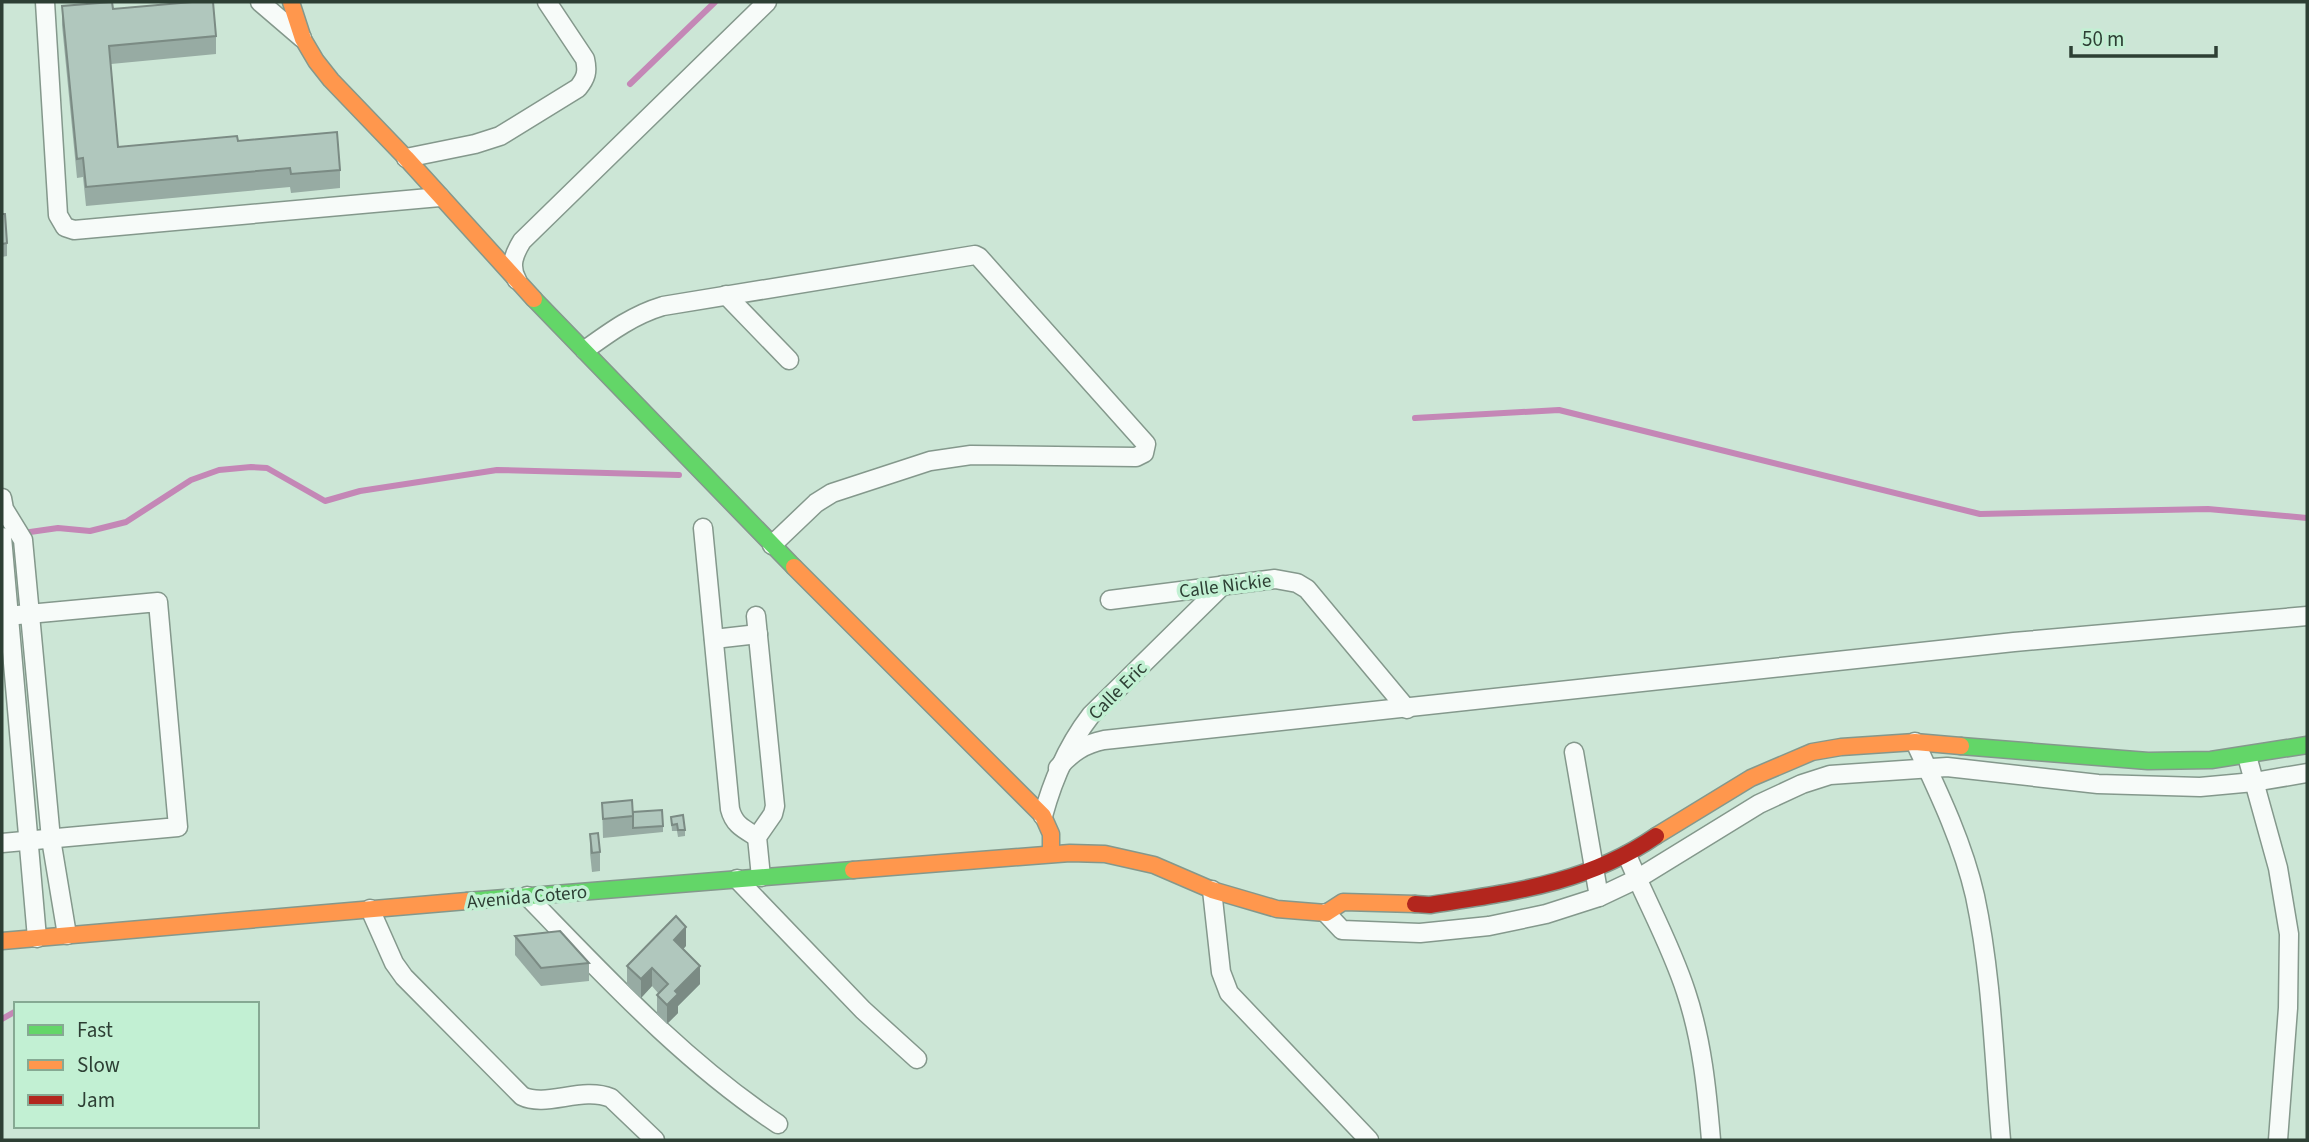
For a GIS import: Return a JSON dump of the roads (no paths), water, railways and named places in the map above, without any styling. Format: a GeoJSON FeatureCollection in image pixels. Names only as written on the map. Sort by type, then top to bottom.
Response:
{"type":"FeatureCollection","features":[{"type":"Feature","properties":{"kind":"street"},"geometry":{"type":"LineString","coordinates":[[45,2],[58,215],[65,227],[74,230],[440,197]]}},
{"type":"Feature","properties":{"kind":"street"},"geometry":{"type":"LineString","coordinates":[[260,2],[303,39],[331,80],[406,158],[518,283],[772,545],[1043,817],[1051,834],[1051,853]]}},
{"type":"Feature","properties":{"kind":"street"},"geometry":{"type":"LineString","coordinates":[[291,2],[303,39]]}},
{"type":"Feature","properties":{"kind":"street"},"geometry":{"type":"LineString","coordinates":[[406,158],[500,136],[578,88],[586,79],[585,59],[547,2]]}},
{"type":"Feature","properties":{"kind":"street"},"geometry":{"type":"LineString","coordinates":[[518,283],[512,265],[514,254],[522,241],[767,2]]}},
{"type":"Feature","properties":{"kind":"street"},"geometry":{"type":"LineString","coordinates":[[585,351],[644,311],[975,255],[1145,441],[1144,453],[1136,457],[971,455],[930,461],[841,488],[816,503],[772,545]]}},
{"type":"Feature","properties":{"kind":"street"},"geometry":{"type":"LineString","coordinates":[[726,295],[789,360]]}},
{"type":"Feature","properties":{"kind":"street"},"geometry":{"type":"LineString","coordinates":[[2,530],[3,504]]}},
{"type":"Feature","properties":{"kind":"street"},"geometry":{"type":"LineString","coordinates":[[3,504],[23,540],[51,839],[67,935]]}},
{"type":"Feature","properties":{"kind":"street"},"geometry":{"type":"LineString","coordinates":[[703,528],[730,809],[737,825],[757,837]]}},
{"type":"Feature","properties":{"kind":"street"},"geometry":{"type":"LineString","coordinates":[[2,537],[8,700],[28,841],[37,938]]}},
{"type":"Feature","properties":{"kind":"street","name":"Calle Nickie"},"geometry":{"type":"LineString","coordinates":[[1110,600],[1275,579],[1297,583],[1307,589],[1407,709]]}},
{"type":"Feature","properties":{"kind":"street","name":"Calle Eric"},"geometry":{"type":"LineString","coordinates":[[1043,817],[1058,768],[1082,726],[1223,585]]}},
{"type":"Feature","properties":{"kind":"street"},"geometry":{"type":"LineString","coordinates":[[2,843],[178,827],[158,603],[7,616]]}},
{"type":"Feature","properties":{"kind":"street"},"geometry":{"type":"LineString","coordinates":[[1058,768],[1077,750],[1099,741],[2014,642],[2307,616]]}},
{"type":"Feature","properties":{"kind":"street"},"geometry":{"type":"LineString","coordinates":[[714,639],[757,625],[775,806],[773,814],[757,837],[761,877]]}},
{"type":"Feature","properties":{"kind":"street"},"geometry":{"type":"LineString","coordinates":[[8,700],[38,697]]}},
{"type":"Feature","properties":{"kind":"street"},"geometry":{"type":"LineString","coordinates":[[1914,742],[1956,835],[1975,895],[1987,971],[2001,1140]]}},
{"type":"Feature","properties":{"kind":"street"},"geometry":{"type":"LineString","coordinates":[[2307,745],[2211,760],[2148,761],[1914,742],[1841,747],[1802,756],[1751,778],[1627,855],[1594,870],[1534,888],[1477,899],[1430,905],[1343,902],[1326,913],[1342,930],[1420,933],[1489,926],[1546,915],[1600,897],[1637,879],[1759,804],[1802,784],[1830,775],[1947,767],[2098,784],[2200,787],[2307,773]]}},
{"type":"Feature","properties":{"kind":"street"},"geometry":{"type":"LineString","coordinates":[[1574,752],[1600,897]]}},
{"type":"Feature","properties":{"kind":"street"},"geometry":{"type":"LineString","coordinates":[[2247,756],[2277,868],[2289,934],[2288,1009],[2277,1140]]}},
{"type":"Feature","properties":{"kind":"street","name":"Avenida Cotero"},"geometry":{"type":"LineString","coordinates":[[2,941],[1051,853],[1097,853],[1137,860],[1174,872],[1212,890],[1277,909],[1326,913]]}},
{"type":"Feature","properties":{"kind":"street"},"geometry":{"type":"LineString","coordinates":[[1627,855],[1666,940],[1686,993],[1698,1037],[1707,1091],[1711,1140]]}},
{"type":"Feature","properties":{"kind":"street"},"geometry":{"type":"LineString","coordinates":[[737,879],[863,1010],[917,1059]]}},
{"type":"Feature","properties":{"kind":"street"},"geometry":{"type":"LineString","coordinates":[[1212,890],[1221,972],[1229,993],[1369,1140]]}},
{"type":"Feature","properties":{"kind":"street"},"geometry":{"type":"LineString","coordinates":[[527,896],[654,1026],[741,1100],[778,1124]]}},
{"type":"Feature","properties":{"kind":"street"},"geometry":{"type":"LineString","coordinates":[[369,909],[394,963],[404,977],[522,1096],[533,1100],[602,1094],[611,1098],[656,1140]]}},
{"type":"Feature","properties":{"kind":"waterway"},"geometry":{"type":"LineString","coordinates":[[630,84],[715,2]]}},
{"type":"Feature","properties":{"kind":"waterway"},"geometry":{"type":"LineString","coordinates":[[1415,418],[1559,410],[1980,514],[2208,509],[2307,518]]}},
{"type":"Feature","properties":{"kind":"waterway"},"geometry":{"type":"LineString","coordinates":[[30,532],[58,528],[90,531],[126,522],[191,480],[219,470],[251,467],[267,468],[325,501],[360,491],[497,470],[679,475]]}},
{"type":"Feature","properties":{"kind":"waterway"},"geometry":{"type":"LineString","coordinates":[[2,1019],[14,1012]]}}]}
